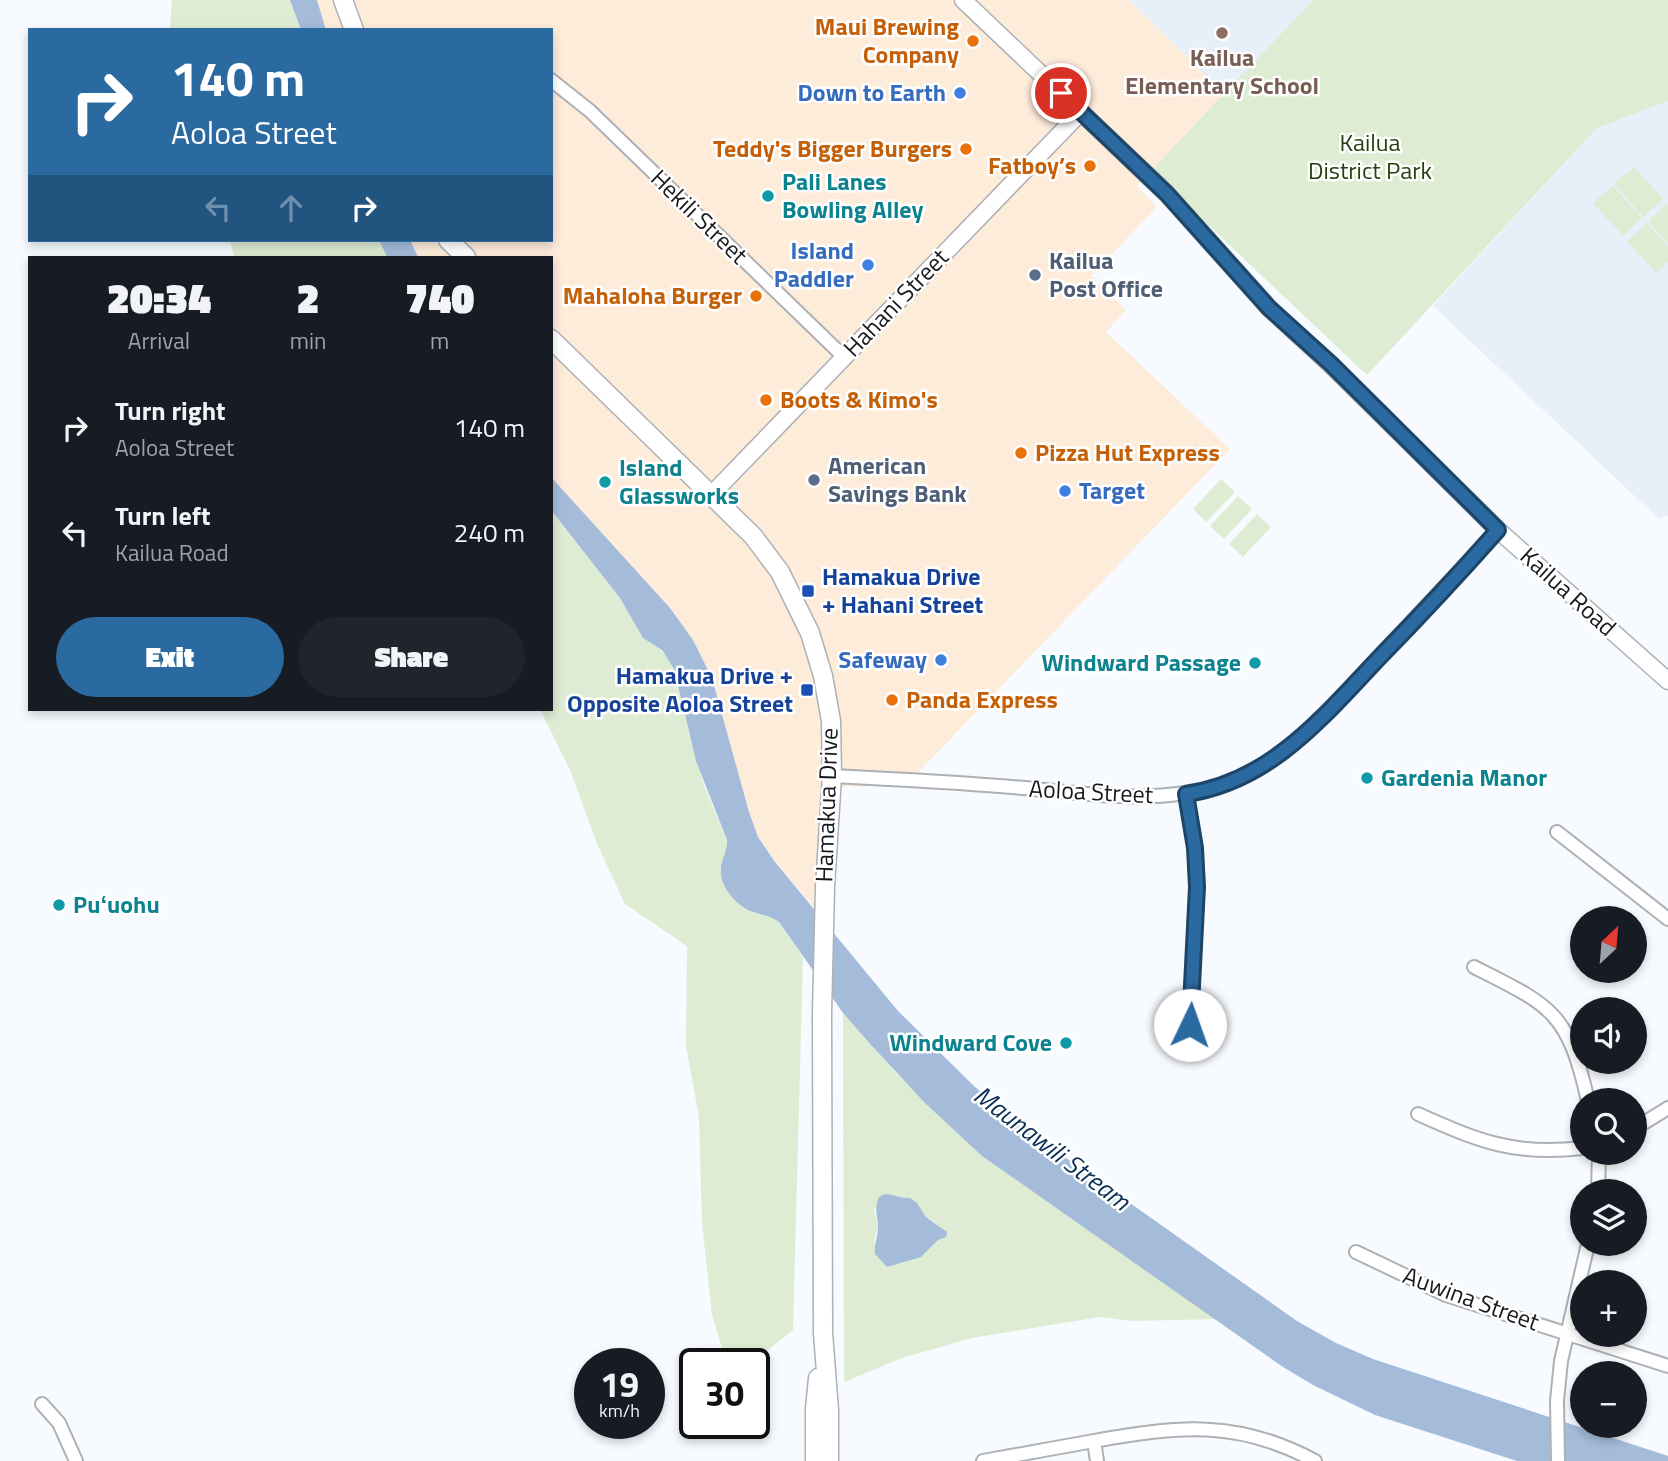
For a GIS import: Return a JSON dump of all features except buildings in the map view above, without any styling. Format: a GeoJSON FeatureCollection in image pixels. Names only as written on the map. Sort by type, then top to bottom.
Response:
{"type":"FeatureCollection","features":[{"type":"Feature","properties":{"kind":"main road"},"geometry":{"type":"LineString","coordinates":[[343,0],[353,28]]}},
{"type":"Feature","properties":{"kind":"main road"},"geometry":{"type":"LineString","coordinates":[[450,242],[465,256]]}},
{"type":"Feature","properties":{"kind":"main road","name":"Hamakua Drive"},"geometry":{"type":"LineString","coordinates":[[553,341],[712,494],[767,554],[801,612],[817,654],[828,699],[832,744],[822,1014],[823,1333],[829,1410],[829,1461]]}},
{"type":"Feature","properties":{"kind":"main road","name":"Hamakua Drive"},"geometry":{"type":"LineString","coordinates":[[815,1461],[815,1409],[823,1333]]}},
{"type":"Feature","properties":{"kind":"street","name":"Kailua Road"},"geometry":{"type":"LineString","coordinates":[[963,0],[1167,194],[1269,308],[1331,364],[1498,530],[1664,676]]}},
{"type":"Feature","properties":{"kind":"street","name":"Hekili Street"},"geometry":{"type":"LineString","coordinates":[[553,82],[590,111],[844,357]]}},
{"type":"Feature","properties":{"kind":"street","name":"Hahani Street"},"geometry":{"type":"LineString","coordinates":[[712,494],[1081,112]]}},
{"type":"Feature","properties":{"kind":"street","name":"Aoloa Street"},"geometry":{"type":"LineString","coordinates":[[832,776],[930,781],[1133,798],[1186,794],[1218,786],[1245,776],[1293,745],[1398,639],[1498,530]]}},
{"type":"Feature","properties":{"kind":"street"},"geometry":{"type":"LineString","coordinates":[[1186,794],[1195,848],[1197,887],[1190,1025]]}},
{"type":"Feature","properties":{"kind":"street"},"geometry":{"type":"LineString","coordinates":[[1557,832],[1668,919]]}},
{"type":"Feature","properties":{"kind":"street"},"geometry":{"type":"LineString","coordinates":[[1474,967],[1526,993],[1553,1015],[1567,1032],[1576,1052],[1585,1088]]}},
{"type":"Feature","properties":{"kind":"street"},"geometry":{"type":"LineString","coordinates":[[1647,1121],[1668,1108]]}},
{"type":"Feature","properties":{"kind":"street"},"geometry":{"type":"LineString","coordinates":[[1418,1114],[1460,1133],[1502,1147],[1531,1151],[1570,1149]]}},
{"type":"Feature","properties":{"kind":"street","name":"Auwina Street"},"geometry":{"type":"LineString","coordinates":[[1356,1252],[1446,1295],[1668,1366]]}},
{"type":"Feature","properties":{"kind":"street"},"geometry":{"type":"LineString","coordinates":[[1558,1461],[1557,1401],[1567,1333],[1585,1256]]}},
{"type":"Feature","properties":{"kind":"street"},"geometry":{"type":"LineString","coordinates":[[43,1405],[59,1423],[76,1461]]}},
{"type":"Feature","properties":{"kind":"street"},"geometry":{"type":"LineString","coordinates":[[983,1461],[1164,1430],[1205,1429],[1265,1440],[1315,1461]]}},
{"type":"Feature","properties":{"kind":"street"},"geometry":{"type":"LineString","coordinates":[[1094,1441],[1097,1461]]}},
{"type":"Feature","properties":{"kind":"shaded area"},"geometry":{"type":"Polygon","coordinates":[[[317,0],[1135,0],[1230,90],[1137,186],[1157,207],[1091,276],[1126,310],[1106,332],[1230,449],[906,785],[822,787],[818,912],[775,862],[758,837],[712,678],[693,640],[670,608],[553,479],[553,256],[418,256],[411,242],[553,242],[553,28],[325,28],[317,0]]]}},
{"type":"Feature","properties":{"kind":"shaded area","name":"Kailua Elementary School"},"geometry":{"type":"Polygon","coordinates":[[[1129,0],[1313,0],[1225,94],[1129,0]]]}},
{"type":"Feature","properties":{"kind":"shaded area"},"geometry":{"type":"Polygon","coordinates":[[[1668,101],[1668,516],[1659,519],[1433,306],[1597,128],[1668,101]]]}},
{"type":"Feature","properties":{"kind":"green space"},"geometry":{"type":"Polygon","coordinates":[[[172,0],[290,0],[300,28],[170,28],[172,0]]]}},
{"type":"Feature","properties":{"kind":"green space","name":"Kailua District Park"},"geometry":{"type":"Polygon","coordinates":[[[1313,0],[1668,0],[1668,101],[1597,128],[1367,375],[1151,171],[1313,0]]]}},
{"type":"Feature","properties":{"kind":"green space"},"geometry":{"type":"Polygon","coordinates":[[[1634,167],[1663,199],[1643,217],[1614,184],[1634,167]]]}},
{"type":"Feature","properties":{"kind":"green space"},"geometry":{"type":"Polygon","coordinates":[[[1613,186],[1642,218],[1623,236],[1593,203],[1613,186]]]}},
{"type":"Feature","properties":{"kind":"green space"},"geometry":{"type":"Polygon","coordinates":[[[1668,205],[1668,244],[1648,221],[1668,205]]]}},
{"type":"Feature","properties":{"kind":"green space"},"geometry":{"type":"Polygon","coordinates":[[[1647,223],[1668,246],[1668,262],[1656,273],[1627,241],[1647,223]]]}},
{"type":"Feature","properties":{"kind":"green space"},"geometry":{"type":"Polygon","coordinates":[[[230,242],[380,242],[387,256],[234,256],[230,242]]]}},
{"type":"Feature","properties":{"kind":"green space"},"geometry":{"type":"Polygon","coordinates":[[[1221,479],[1235,492],[1206,522],[1193,509],[1221,479]]]}},
{"type":"Feature","properties":{"kind":"green space"},"geometry":{"type":"Polygon","coordinates":[[[1238,496],[1252,509],[1224,539],[1210,526],[1238,496]]]}},
{"type":"Feature","properties":{"kind":"green space"},"geometry":{"type":"Polygon","coordinates":[[[553,513],[620,598],[643,638],[656,645],[671,662],[677,676],[689,735],[704,785],[727,841],[720,871],[756,913],[768,915],[779,922],[803,957],[793,1330],[770,1348],[722,1348],[712,1315],[702,1222],[699,1118],[686,1045],[687,946],[625,904],[598,846],[570,770],[541,711],[553,711],[553,513]]]}},
{"type":"Feature","properties":{"kind":"green space"},"geometry":{"type":"Polygon","coordinates":[[[1257,514],[1271,527],[1243,557],[1229,544],[1257,514]]]}},
{"type":"Feature","properties":{"kind":"green space"},"geometry":{"type":"Polygon","coordinates":[[[843,1013],[898,1075],[982,1156],[1216,1319],[1132,1321],[1100,1317],[972,1338],[902,1358],[844,1382],[843,1013]],[[885,1194],[874,1210],[878,1227],[874,1241],[887,1267],[920,1256],[933,1246],[941,1230],[914,1204],[885,1194]]]}},
{"type":"Feature","properties":{"kind":"water"},"geometry":{"type":"Polygon","coordinates":[[[290,0],[317,0],[325,28],[300,28],[290,0]]]}},
{"type":"Feature","properties":{"kind":"water"},"geometry":{"type":"Polygon","coordinates":[[[380,242],[411,242],[418,256],[387,256],[380,242]]]}},
{"type":"Feature","properties":{"kind":"water","name":"Maunawili Stream"},"geometry":{"type":"Polygon","coordinates":[[[553,479],[670,608],[693,640],[712,678],[758,837],[775,862],[898,1011],[975,1087],[1028,1131],[1297,1321],[1336,1343],[1373,1359],[1570,1424],[1570,1438],[1613,1438],[1668,1456],[1668,1461],[1517,1461],[1375,1415],[1283,1367],[982,1156],[925,1103],[843,1013],[779,922],[747,910],[728,891],[722,880],[721,870],[727,840],[696,761],[674,669],[662,650],[643,638],[620,598],[553,513],[553,479]]]}},
{"type":"Feature","properties":{"kind":"water"},"geometry":{"type":"Polygon","coordinates":[[[885,1194],[910,1198],[917,1203],[926,1217],[947,1232],[946,1237],[938,1240],[921,1257],[887,1267],[875,1254],[877,1205],[879,1197],[885,1194]]]}},
{"type":"Feature","properties":{"kind":"place","name":"Kailua Elementary School"},"geometry":{"type":"Point","coordinates":[1222,33]}},
{"type":"Feature","properties":{"kind":"place","name":"Maui Brewing Company"},"geometry":{"type":"Point","coordinates":[973,41]}},
{"type":"Feature","properties":{"kind":"place","name":"Down to Earth"},"geometry":{"type":"Point","coordinates":[960,93]}},
{"type":"Feature","properties":{"kind":"place","name":"Teddy's Bigger Burgers"},"geometry":{"type":"Point","coordinates":[966,149]}},
{"type":"Feature","properties":{"kind":"place","name":"Fatboy’s"},"geometry":{"type":"Point","coordinates":[1090,166]}},
{"type":"Feature","properties":{"kind":"place","name":"Pali Lanes Bowling Alley"},"geometry":{"type":"Point","coordinates":[768,196]}},
{"type":"Feature","properties":{"kind":"place","name":"Island Paddler"},"geometry":{"type":"Point","coordinates":[868,265]}},
{"type":"Feature","properties":{"kind":"place","name":"Kailua Post Office"},"geometry":{"type":"Point","coordinates":[1035,275]}},
{"type":"Feature","properties":{"kind":"place","name":"Mahaloha Burger"},"geometry":{"type":"Point","coordinates":[756,296]}},
{"type":"Feature","properties":{"kind":"place","name":"Boots & Kimo's"},"geometry":{"type":"Point","coordinates":[766,400]}},
{"type":"Feature","properties":{"kind":"place","name":"Pizza Hut Express"},"geometry":{"type":"Point","coordinates":[1021,453]}},
{"type":"Feature","properties":{"kind":"place","name":"American Savings Bank"},"geometry":{"type":"Point","coordinates":[814,480]}},
{"type":"Feature","properties":{"kind":"place","name":"Island Glassworks"},"geometry":{"type":"Point","coordinates":[605,482]}},
{"type":"Feature","properties":{"kind":"place","name":"Target"},"geometry":{"type":"Point","coordinates":[1065,491]}},
{"type":"Feature","properties":{"kind":"place","name":"Hamakua Drive + Hahani Street"},"geometry":{"type":"Point","coordinates":[808,591]}},
{"type":"Feature","properties":{"kind":"place","name":"Safeway"},"geometry":{"type":"Point","coordinates":[941,660]}},
{"type":"Feature","properties":{"kind":"place","name":"Windward Passage"},"geometry":{"type":"Point","coordinates":[1255,663]}},
{"type":"Feature","properties":{"kind":"place","name":"Hamakua Drive + Opposite Aoloa Street"},"geometry":{"type":"Point","coordinates":[807,690]}},
{"type":"Feature","properties":{"kind":"place","name":"Panda Express"},"geometry":{"type":"Point","coordinates":[892,700]}},
{"type":"Feature","properties":{"kind":"place","name":"Gardenia Manor"},"geometry":{"type":"Point","coordinates":[1367,778]}},
{"type":"Feature","properties":{"kind":"place","name":"Puʻuohu"},"geometry":{"type":"Point","coordinates":[59,905]}},
{"type":"Feature","properties":{"kind":"place","name":"Windward Cove"},"geometry":{"type":"Point","coordinates":[1066,1043]}},
{"type":"Feature","properties":{"kind":"route"},"geometry":{"type":"LineString","coordinates":[[1061,93],[1167,194],[1269,308],[1331,364],[1498,530],[1308,733],[1278,757],[1245,776],[1186,794],[1195,848],[1197,887],[1190,1025]]}}]}
